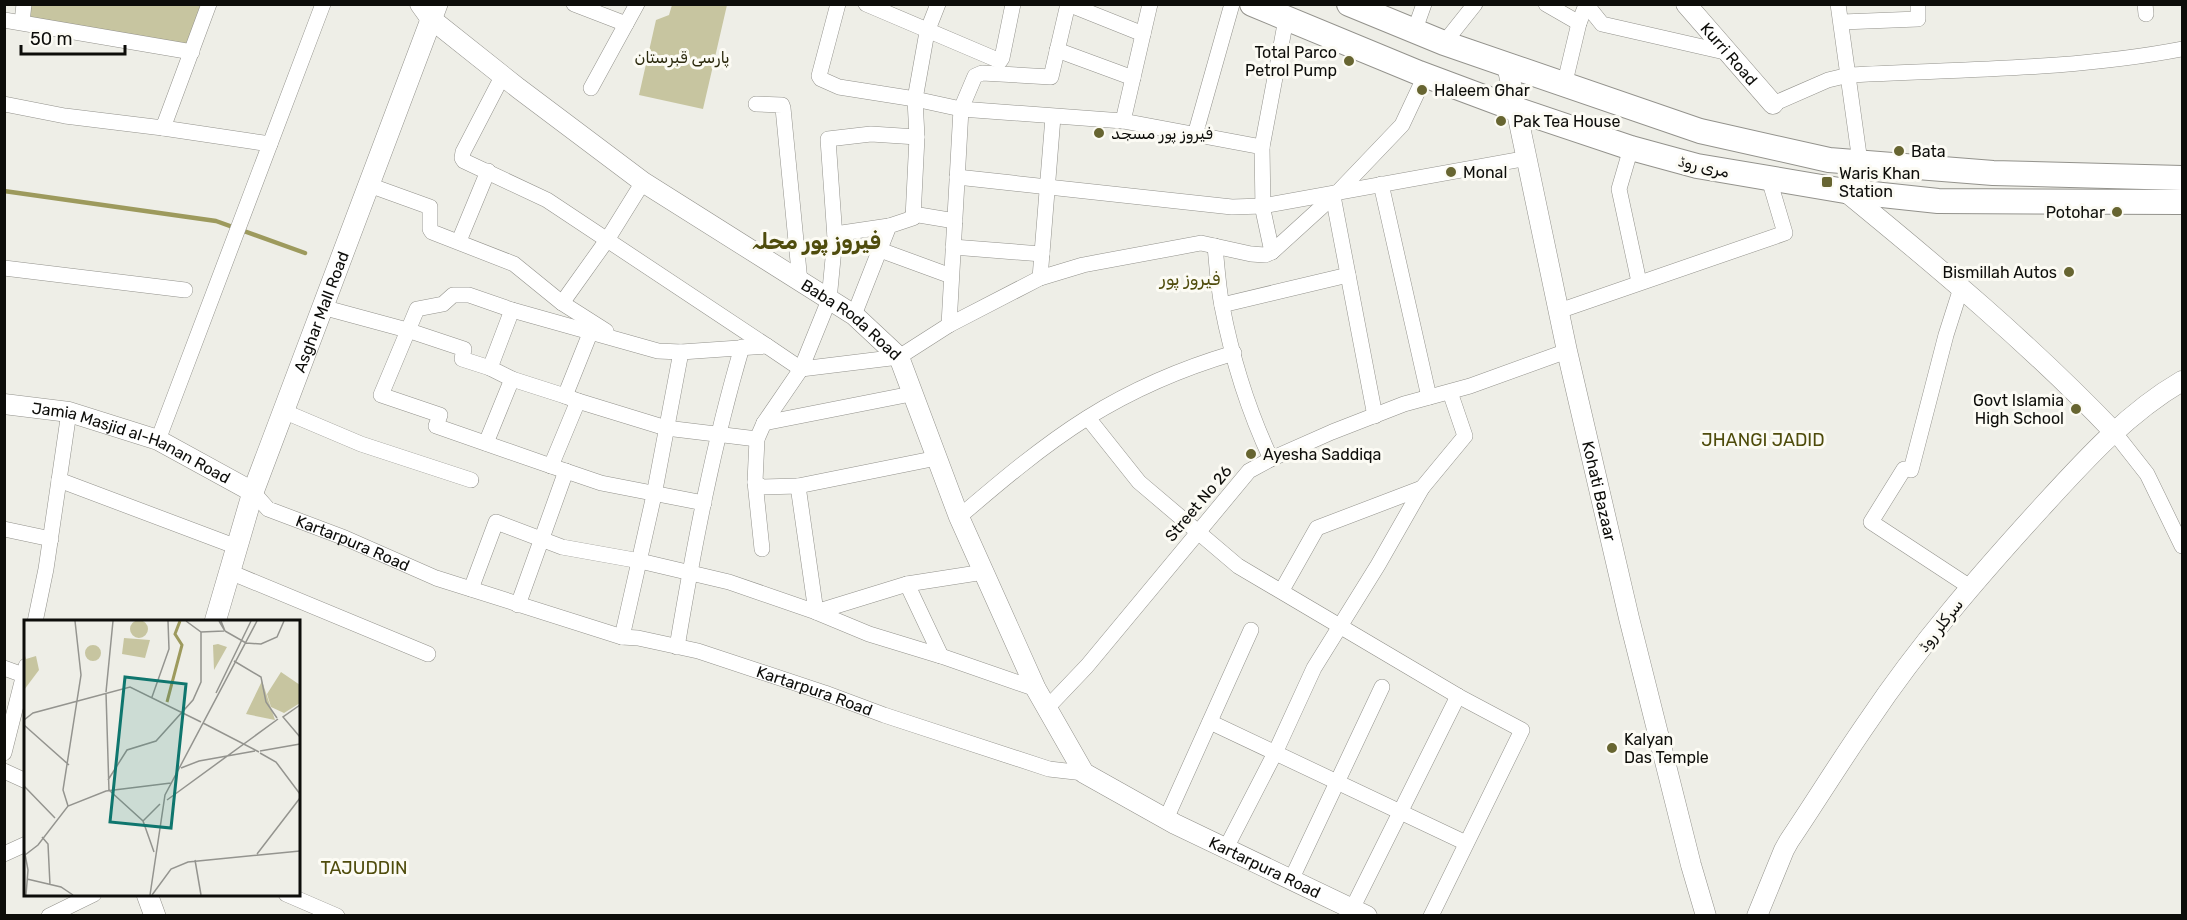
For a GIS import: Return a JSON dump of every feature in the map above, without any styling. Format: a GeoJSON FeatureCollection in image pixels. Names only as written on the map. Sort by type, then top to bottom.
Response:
{"type":"FeatureCollection","features":[{"type":"Feature","properties":{"kind":"main road","name":"مری روڈ"},"geometry":{"type":"LineString","coordinates":[[1252,4],[1425,76],[1518,110],[1631,148],[1697,166],[1845,191],[1938,201],[2182,202]]}},
{"type":"Feature","properties":{"kind":"main road","name":"مری روڈ"},"geometry":{"type":"LineString","coordinates":[[1349,4],[1444,43],[1700,131],[1829,160],[1993,173],[2182,178]]}},
{"type":"Feature","properties":{"kind":"main road","name":"Asghar Mall Road"},"geometry":{"type":"LineString","coordinates":[[215,620],[253,492],[369,185],[429,9]]}},
{"type":"Feature","properties":{"kind":"main road"},"geometry":{"type":"LineString","coordinates":[[148,896],[155,915]]}},
{"type":"Feature","properties":{"kind":"street"},"geometry":{"type":"LineString","coordinates":[[22,22],[24,4]]}},
{"type":"Feature","properties":{"kind":"street"},"geometry":{"type":"LineString","coordinates":[[163,128],[209,4]]}},
{"type":"Feature","properties":{"kind":"street"},"geometry":{"type":"LineString","coordinates":[[158,440],[323,4]]}},
{"type":"Feature","properties":{"kind":"street"},"geometry":{"type":"LineString","coordinates":[[574,4],[626,24]]}},
{"type":"Feature","properties":{"kind":"street"},"geometry":{"type":"LineString","coordinates":[[591,88],[637,4]]}},
{"type":"Feature","properties":{"kind":"street"},"geometry":{"type":"LineString","coordinates":[[838,4],[819,73],[821,79],[839,87],[961,109],[1123,121],[1262,147]]}},
{"type":"Feature","properties":{"kind":"street"},"geometry":{"type":"LineString","coordinates":[[866,4],[927,32],[1000,61],[1013,4]]}},
{"type":"Feature","properties":{"kind":"street"},"geometry":{"type":"LineString","coordinates":[[835,234],[889,226],[913,218],[917,137],[915,99],[927,32],[938,4]]}},
{"type":"Feature","properties":{"kind":"street"},"geometry":{"type":"LineString","coordinates":[[949,325],[961,109],[977,73],[1051,77],[1068,4],[1143,34]]}},
{"type":"Feature","properties":{"kind":"street"},"geometry":{"type":"LineString","coordinates":[[1123,121],[1150,4]]}},
{"type":"Feature","properties":{"kind":"street"},"geometry":{"type":"LineString","coordinates":[[1195,135],[1232,4]]}},
{"type":"Feature","properties":{"kind":"street"},"geometry":{"type":"LineString","coordinates":[[1414,32],[1424,4]]}},
{"type":"Feature","properties":{"kind":"street"},"geometry":{"type":"LineString","coordinates":[[1444,43],[1475,4]]}},
{"type":"Feature","properties":{"kind":"street"},"geometry":{"type":"LineString","coordinates":[[1546,4],[1579,23]]}},
{"type":"Feature","properties":{"kind":"street","name":"Kurri Road"},"geometry":{"type":"LineString","coordinates":[[1686,4],[1773,104]]}},
{"type":"Feature","properties":{"kind":"street"},"geometry":{"type":"LineString","coordinates":[[1838,4],[1860,162]]}},
{"type":"Feature","properties":{"kind":"street"},"geometry":{"type":"LineString","coordinates":[[1842,22],[1918,19],[1918,4]]}},
{"type":"Feature","properties":{"kind":"street"},"geometry":{"type":"LineString","coordinates":[[1564,86],[1579,23],[1586,5],[1602,24],[1729,53]]}},
{"type":"Feature","properties":{"kind":"street","name":"Baba Roda Road"},"geometry":{"type":"LineString","coordinates":[[429,9],[503,75],[643,182],[854,315],[899,357],[959,517],[1036,689],[1084,773]]}},
{"type":"Feature","properties":{"kind":"street"},"geometry":{"type":"LineString","coordinates":[[1272,252],[1263,206],[1262,147],[1286,19]]}},
{"type":"Feature","properties":{"kind":"street"},"geometry":{"type":"LineString","coordinates":[[4,20],[192,52]]}},
{"type":"Feature","properties":{"kind":"street"},"geometry":{"type":"LineString","coordinates":[[1773,104],[1828,80],[1849,75],[2039,66],[2144,57],[2182,49]]}},
{"type":"Feature","properties":{"kind":"street"},"geometry":{"type":"LineString","coordinates":[[1058,50],[1133,78]]}},
{"type":"Feature","properties":{"kind":"street","name":"Kohati Bazaar"},"geometry":{"type":"LineString","coordinates":[[1507,64],[1567,351],[1637,650],[1691,865],[1706,915]]}},
{"type":"Feature","properties":{"kind":"street"},"geometry":{"type":"LineString","coordinates":[[503,75],[463,152],[464,161],[547,200],[801,369],[899,357],[949,325],[1040,278],[1083,265],[1202,243],[1251,254],[1265,255],[1272,252],[1335,194],[1402,125],[1425,76]]}},
{"type":"Feature","properties":{"kind":"street"},"geometry":{"type":"LineString","coordinates":[[4,104],[65,116],[270,144]]}},
{"type":"Feature","properties":{"kind":"street"},"geometry":{"type":"LineString","coordinates":[[756,104],[778,104],[783,108],[800,282]]}},
{"type":"Feature","properties":{"kind":"street"},"geometry":{"type":"LineString","coordinates":[[1040,278],[1053,117]]}},
{"type":"Feature","properties":{"kind":"street"},"geometry":{"type":"LineString","coordinates":[[762,549],[755,482],[757,439],[764,423],[801,369],[829,300],[835,234],[828,139],[871,134],[917,137]]}},
{"type":"Feature","properties":{"kind":"street"},"geometry":{"type":"LineString","coordinates":[[1631,148],[1619,189],[1639,282]]}},
{"type":"Feature","properties":{"kind":"street"},"geometry":{"type":"LineString","coordinates":[[957,177],[1232,207],[1263,206],[1528,158]]}},
{"type":"Feature","properties":{"kind":"street"},"geometry":{"type":"LineString","coordinates":[[459,241],[488,171]]}},
{"type":"Feature","properties":{"kind":"street"},"geometry":{"type":"LineString","coordinates":[[1559,311],[1785,233],[1769,179]]}},
{"type":"Feature","properties":{"kind":"street"},"geometry":{"type":"LineString","coordinates":[[562,303],[607,240],[643,182]]}},
{"type":"Feature","properties":{"kind":"street"},"geometry":{"type":"LineString","coordinates":[[1381,184],[1429,398]]}},
{"type":"Feature","properties":{"kind":"street"},"geometry":{"type":"LineString","coordinates":[[369,185],[430,207],[432,232],[514,264],[562,303],[624,342]]}},
{"type":"Feature","properties":{"kind":"street"},"geometry":{"type":"LineString","coordinates":[[1845,191],[1961,288],[2069,384],[2114,432],[2147,474],[2182,546]]}},
{"type":"Feature","properties":{"kind":"street"},"geometry":{"type":"LineString","coordinates":[[1335,194],[1375,416]]}},
{"type":"Feature","properties":{"kind":"street"},"geometry":{"type":"LineString","coordinates":[[913,214],[955,221]]}},
{"type":"Feature","properties":{"kind":"street"},"geometry":{"type":"LineString","coordinates":[[854,315],[889,226]]}},
{"type":"Feature","properties":{"kind":"street"},"geometry":{"type":"LineString","coordinates":[[1215,246],[1222,304],[1234,353],[1253,420],[1271,459]]}},
{"type":"Feature","properties":{"kind":"street"},"geometry":{"type":"LineString","coordinates":[[953,247],[1042,254]]}},
{"type":"Feature","properties":{"kind":"street"},"geometry":{"type":"LineString","coordinates":[[880,250],[951,276]]}},
{"type":"Feature","properties":{"kind":"street"},"geometry":{"type":"LineString","coordinates":[[4,268],[185,290]]}},
{"type":"Feature","properties":{"kind":"street"},"geometry":{"type":"LineString","coordinates":[[1222,304],[1348,275]]}},
{"type":"Feature","properties":{"kind":"street"},"geometry":{"type":"LineString","coordinates":[[1961,288],[1907,469],[1871,522],[1970,586]]}},
{"type":"Feature","properties":{"kind":"street"},"geometry":{"type":"LineString","coordinates":[[704,503],[602,483],[550,466],[436,426],[440,415],[381,395],[417,309],[443,304],[453,295],[469,295],[512,310],[658,351],[681,352],[767,346]]}},
{"type":"Feature","properties":{"kind":"street"},"geometry":{"type":"LineString","coordinates":[[322,307],[407,330],[464,349],[462,359],[490,368],[512,379],[666,428],[757,439]]}},
{"type":"Feature","properties":{"kind":"street"},"geometry":{"type":"LineString","coordinates":[[490,368],[512,310]]}},
{"type":"Feature","properties":{"kind":"street"},"geometry":{"type":"LineString","coordinates":[[550,466],[591,331]]}},
{"type":"Feature","properties":{"kind":"street"},"geometry":{"type":"LineString","coordinates":[[677,647],[719,433],[742,347]]}},
{"type":"Feature","properties":{"kind":"street","name":"Street No 26"},"geometry":{"type":"LineString","coordinates":[[1047,708],[1087,666],[1249,471],[1271,459],[1404,404],[1470,386],[1567,351]]}},
{"type":"Feature","properties":{"kind":"street"},"geometry":{"type":"LineString","coordinates":[[622,637],[654,495],[681,352]]}},
{"type":"Feature","properties":{"kind":"street"},"geometry":{"type":"LineString","coordinates":[[959,517],[1034,455],[1088,418],[1136,392],[1203,362],[1234,353]]}},
{"type":"Feature","properties":{"kind":"street"},"geometry":{"type":"LineString","coordinates":[[486,443],[512,379]]}},
{"type":"Feature","properties":{"kind":"street","name":"سرکلر روڈ"},"geometry":{"type":"LineString","coordinates":[[1757,915],[1789,842],[1869,719],[1970,586],[2075,471],[2114,432],[2163,392],[2182,381]]}},
{"type":"Feature","properties":{"kind":"street"},"geometry":{"type":"LineString","coordinates":[[1226,848],[1275,753],[1314,668],[1378,565],[1422,488],[1465,436],[1450,392]]}},
{"type":"Feature","properties":{"kind":"street"},"geometry":{"type":"LineString","coordinates":[[764,423],[911,394]]}},
{"type":"Feature","properties":{"kind":"street","name":"Jamia Masjid al-Hanan Road"},"geometry":{"type":"LineString","coordinates":[[4,404],[69,412],[158,440],[253,492]]}},
{"type":"Feature","properties":{"kind":"street"},"geometry":{"type":"LineString","coordinates":[[283,411],[362,444],[471,480]]}},
{"type":"Feature","properties":{"kind":"street"},"geometry":{"type":"LineString","coordinates":[[35,620],[51,539],[69,412]]}},
{"type":"Feature","properties":{"kind":"street"},"geometry":{"type":"LineString","coordinates":[[1088,418],[1139,482],[1238,566],[1458,696],[1522,730],[1431,915]]}},
{"type":"Feature","properties":{"kind":"street"},"geometry":{"type":"LineString","coordinates":[[755,482],[762,487],[798,486],[937,458]]}},
{"type":"Feature","properties":{"kind":"street"},"geometry":{"type":"LineString","coordinates":[[518,605],[566,471]]}},
{"type":"Feature","properties":{"kind":"street"},"geometry":{"type":"LineString","coordinates":[[59,480],[237,547]]}},
{"type":"Feature","properties":{"kind":"street"},"geometry":{"type":"LineString","coordinates":[[798,486],[816,612]]}},
{"type":"Feature","properties":{"kind":"street"},"geometry":{"type":"LineString","coordinates":[[1282,590],[1317,528],[1422,488]]}},
{"type":"Feature","properties":{"kind":"street","name":"Kartarpura Road"},"geometry":{"type":"LineString","coordinates":[[253,492],[268,509],[345,538],[436,578],[622,637],[638,638],[699,651],[1049,769],[1084,773],[1166,819],[1359,912]]}},
{"type":"Feature","properties":{"kind":"street"},"geometry":{"type":"LineString","coordinates":[[471,589],[496,522],[562,548],[640,561],[729,582],[816,612],[869,634],[1036,689]]}},
{"type":"Feature","properties":{"kind":"street"},"geometry":{"type":"LineString","coordinates":[[4,529],[51,539]]}},
{"type":"Feature","properties":{"kind":"street"},"geometry":{"type":"LineString","coordinates":[[230,572],[428,654]]}},
{"type":"Feature","properties":{"kind":"street"},"geometry":{"type":"LineString","coordinates":[[816,612],[907,584],[984,572]]}},
{"type":"Feature","properties":{"kind":"street"},"geometry":{"type":"LineString","coordinates":[[907,584],[941,656]]}},
{"type":"Feature","properties":{"kind":"street"},"geometry":{"type":"LineString","coordinates":[[1166,819],[1251,630]]}},
{"type":"Feature","properties":{"kind":"street"},"geometry":{"type":"LineString","coordinates":[[4,668],[24,672]]}},
{"type":"Feature","properties":{"kind":"street"},"geometry":{"type":"LineString","coordinates":[[4,753],[24,676]]}},
{"type":"Feature","properties":{"kind":"street"},"geometry":{"type":"LineString","coordinates":[[1291,880],[1382,687]]}},
{"type":"Feature","properties":{"kind":"street"},"geometry":{"type":"LineString","coordinates":[[1359,912],[1400,812],[1458,696]]}},
{"type":"Feature","properties":{"kind":"street"},"geometry":{"type":"LineString","coordinates":[[1210,722],[1466,843]]}},
{"type":"Feature","properties":{"kind":"street"},"geometry":{"type":"LineString","coordinates":[[4,771],[24,781]]}},
{"type":"Feature","properties":{"kind":"street"},"geometry":{"type":"LineString","coordinates":[[4,854],[24,845]]}},
{"type":"Feature","properties":{"kind":"street"},"geometry":{"type":"LineString","coordinates":[[49,915],[90,896]]}},
{"type":"Feature","properties":{"kind":"street"},"geometry":{"type":"LineString","coordinates":[[291,896],[337,915]]}},
{"type":"Feature","properties":{"kind":"green space"},"geometry":{"type":"Polygon","coordinates":[[[24,5],[209,5],[192,52],[22,22],[24,5]]]}},
{"type":"Feature","properties":{"kind":"green space","name":"پارسی قبرستان"},"geometry":{"type":"Polygon","coordinates":[[[672,5],[727,5],[703,109],[639,95],[656,20],[669,15],[672,5]]]}},
{"type":"Feature","properties":{"kind":"waterway"},"geometry":{"type":"LineString","coordinates":[[4,191],[216,221],[305,253]]}},
{"type":"Feature","properties":{"kind":"place","name":"Total Parco Petrol Pump"},"geometry":{"type":"Point","coordinates":[1349,61]}},
{"type":"Feature","properties":{"kind":"place","name":"Haleem Ghar"},"geometry":{"type":"Point","coordinates":[1422,90]}},
{"type":"Feature","properties":{"kind":"place","name":"Pak Tea House"},"geometry":{"type":"Point","coordinates":[1501,121]}},
{"type":"Feature","properties":{"kind":"place","name":"فیروز پور مسجد"},"geometry":{"type":"Point","coordinates":[1099,133]}},
{"type":"Feature","properties":{"kind":"place","name":"Bata"},"geometry":{"type":"Point","coordinates":[1899,151]}},
{"type":"Feature","properties":{"kind":"place","name":"Monal"},"geometry":{"type":"Point","coordinates":[1451,172]}},
{"type":"Feature","properties":{"kind":"place","name":"Waris Khan Station"},"geometry":{"type":"Point","coordinates":[1827,182]}},
{"type":"Feature","properties":{"kind":"place","name":"Potohar"},"geometry":{"type":"Point","coordinates":[2117,212]}},
{"type":"Feature","properties":{"kind":"place","name":"Bismillah Autos"},"geometry":{"type":"Point","coordinates":[2069,272]}},
{"type":"Feature","properties":{"kind":"place","name":"Govt Islamia High School"},"geometry":{"type":"Point","coordinates":[2076,409]}},
{"type":"Feature","properties":{"kind":"place","name":"Ayesha Saddiqa"},"geometry":{"type":"Point","coordinates":[1251,454]}},
{"type":"Feature","properties":{"kind":"place","name":"Kalyan Das Temple"},"geometry":{"type":"Point","coordinates":[1612,748]}},
{"type":"Feature","properties":{"kind":"district","name":"فیروز پور محلہ"},"geometry":{"type":"Point","coordinates":[816,241]}},
{"type":"Feature","properties":{"kind":"district","name":"فیروز پور"},"geometry":{"type":"Point","coordinates":[1190,279]}},
{"type":"Feature","properties":{"kind":"district","name":"JHANGI JADID"},"geometry":{"type":"Point","coordinates":[1763,440]}},
{"type":"Feature","properties":{"kind":"district","name":"TAJUDDIN"},"geometry":{"type":"Point","coordinates":[364,868]}}]}
